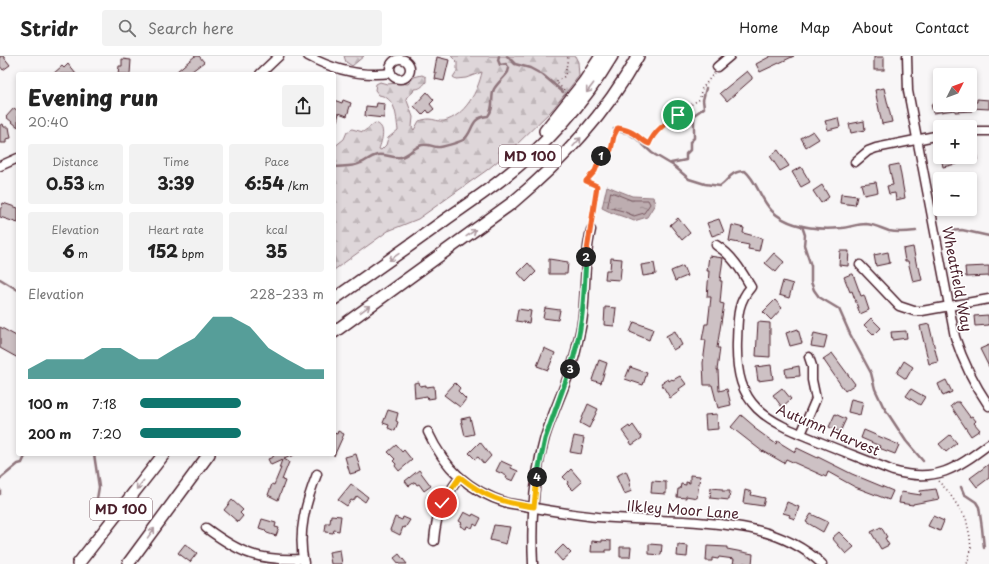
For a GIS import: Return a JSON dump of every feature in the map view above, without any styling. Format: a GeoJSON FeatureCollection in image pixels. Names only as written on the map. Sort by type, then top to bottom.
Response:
{"type":"FeatureCollection","features":[{"type":"Feature","properties":{"kind":"highway"},"geometry":{"type":"LineString","coordinates":[[426,234],[495,181],[520,159],[562,111],[601,56]]}},
{"type":"Feature","properties":{"kind":"highway","name":"MD 100"},"geometry":{"type":"LineString","coordinates":[[336,298],[497,183],[523,162],[568,116],[591,87],[612,56]]}},
{"type":"Feature","properties":{"kind":"highway","name":"MD 100"},"geometry":{"type":"LineString","coordinates":[[336,331],[512,203],[539,180],[587,131],[620,86],[638,56]]}},
{"type":"Feature","properties":{"kind":"highway","name":"MD 100"},"geometry":{"type":"LineString","coordinates":[[78,564],[162,456]]}},
{"type":"Feature","properties":{"kind":"highway","name":"MD 100"},"geometry":{"type":"LineString","coordinates":[[128,564],[208,456]]}},
{"type":"Feature","properties":{"kind":"street"},"geometry":{"type":"LineString","coordinates":[[262,72],[279,56]]}},
{"type":"Feature","properties":{"kind":"street"},"geometry":{"type":"LineString","coordinates":[[308,56],[319,62],[344,71],[376,75],[391,73]]}},
{"type":"Feature","properties":{"kind":"street"},"geometry":{"type":"LineString","coordinates":[[717,67],[730,56]]}},
{"type":"Feature","properties":{"kind":"street","name":"Wheatfield Way"},"geometry":{"type":"LineString","coordinates":[[907,56],[908,91],[955,337],[969,374],[989,406]]}},
{"type":"Feature","properties":{"kind":"street"},"geometry":{"type":"LineString","coordinates":[[977,131],[989,131]]}},
{"type":"Feature","properties":{"kind":"street"},"geometry":{"type":"LineString","coordinates":[[854,162],[868,151],[876,148],[933,137]]}},
{"type":"Feature","properties":{"kind":"street"},"geometry":{"type":"LineString","coordinates":[[0,166],[16,159]]}},
{"type":"Feature","properties":{"kind":"street"},"geometry":{"type":"LineString","coordinates":[[533,564],[532,537],[536,482],[545,439],[575,353],[583,311],[586,256],[591,230]]}},
{"type":"Feature","properties":{"kind":"street","name":"Autumn Harvest"},"geometry":{"type":"LineString","coordinates":[[716,245],[724,250],[739,267],[751,287],[744,294],[738,311],[736,358],[742,386],[748,397],[766,417],[801,434],[893,471],[907,475],[932,475],[957,466],[989,444]]}},
{"type":"Feature","properties":{"kind":"street"},"geometry":{"type":"LineString","coordinates":[[860,265],[899,306],[914,311],[989,298]]}},
{"type":"Feature","properties":{"kind":"street"},"geometry":{"type":"LineString","coordinates":[[801,434],[816,399],[812,380],[812,366],[809,357]]}},
{"type":"Feature","properties":{"kind":"street","name":"Ilkley Moor Lane"},"geometry":{"type":"LineString","coordinates":[[428,432],[440,457],[472,487],[494,499],[507,503],[596,516],[716,523],[741,526],[782,538],[800,547],[822,564]]}},
{"type":"Feature","properties":{"kind":"street"},"geometry":{"type":"LineString","coordinates":[[206,528],[238,550],[253,555],[304,562],[302,535],[304,517],[306,504],[317,474]]}},
{"type":"Feature","properties":{"kind":"street"},"geometry":{"type":"LineString","coordinates":[[434,541],[435,526],[442,503],[460,477]]}},
{"type":"Feature","properties":{"kind":"path"},"geometry":{"type":"LineString","coordinates":[[564,90],[556,82],[565,76],[568,56]]}},
{"type":"Feature","properties":{"kind":"path"},"geometry":{"type":"LineString","coordinates":[[591,230],[597,186],[586,181],[595,171],[603,152],[611,150],[617,128],[627,130],[635,134],[645,143],[649,144],[652,138],[664,125],[700,99],[701,90],[717,67]]}},
{"type":"Feature","properties":{"kind":"path"},"geometry":{"type":"LineString","coordinates":[[932,475],[947,490],[966,518],[971,550],[967,564]]}},
{"type":"Feature","properties":{"kind":"green space"},"geometry":{"type":"Polygon","coordinates":[[[344,56],[364,56],[352,66],[346,62],[344,56]]]}},
{"type":"Feature","properties":{"kind":"green space"},"geometry":{"type":"Polygon","coordinates":[[[451,56],[575,56],[578,62],[579,76],[552,110],[511,150],[487,170],[418,219],[388,231],[336,269],[336,145],[344,139],[347,132],[352,129],[363,132],[375,123],[381,127],[383,134],[379,149],[381,150],[386,145],[388,138],[398,130],[396,113],[392,103],[385,97],[379,95],[375,90],[376,84],[380,82],[387,84],[408,84],[414,77],[422,75],[426,77],[426,82],[419,88],[414,89],[413,92],[406,98],[413,117],[412,127],[414,130],[419,121],[429,119],[444,121],[458,114],[474,95],[482,72],[466,78],[456,79],[453,77],[457,71],[457,62],[451,56]]]}},
{"type":"Feature","properties":{"kind":"water"},"geometry":{"type":"Polygon","coordinates":[[[607,186],[632,196],[653,197],[655,204],[647,217],[634,221],[610,212],[602,208],[607,186]]]}},
{"type":"Feature","properties":{"kind":"building"},"geometry":{"type":"Polygon","coordinates":[[[0,56],[3,56],[10,65],[3,70],[0,66],[0,56]]]}},
{"type":"Feature","properties":{"kind":"building"},"geometry":{"type":"Polygon","coordinates":[[[195,56],[199,56],[204,62],[191,72],[177,71],[195,56]]]}},
{"type":"Feature","properties":{"kind":"building"},"geometry":{"type":"Polygon","coordinates":[[[771,56],[794,56],[760,72],[756,64],[771,56]]]}},
{"type":"Feature","properties":{"kind":"building"},"geometry":{"type":"Polygon","coordinates":[[[437,57],[449,60],[444,81],[435,79],[436,73],[434,73],[437,57]]]}},
{"type":"Feature","properties":{"kind":"building"},"geometry":{"type":"Polygon","coordinates":[[[874,57],[884,57],[884,70],[874,70],[874,57]]]}},
{"type":"Feature","properties":{"kind":"building"},"geometry":{"type":"Polygon","coordinates":[[[122,59],[131,60],[130,72],[118,72],[119,66],[122,66],[122,59]]]}},
{"type":"Feature","properties":{"kind":"building"},"geometry":{"type":"Polygon","coordinates":[[[68,64],[74,72],[55,72],[62,66],[64,68],[68,64]]]}},
{"type":"Feature","properties":{"kind":"building"},"geometry":{"type":"Polygon","coordinates":[[[747,71],[752,79],[727,101],[720,93],[747,71]]]}},
{"type":"Feature","properties":{"kind":"building"},"geometry":{"type":"Polygon","coordinates":[[[884,88],[892,122],[882,124],[875,90],[884,88]]]}},
{"type":"Feature","properties":{"kind":"building"},"geometry":{"type":"Polygon","coordinates":[[[427,92],[434,100],[430,104],[434,109],[429,113],[427,110],[422,115],[414,106],[427,92]]]}},
{"type":"Feature","properties":{"kind":"building"},"geometry":{"type":"Polygon","coordinates":[[[977,99],[989,100],[989,109],[977,108],[977,99]]]}},
{"type":"Feature","properties":{"kind":"building"},"geometry":{"type":"Polygon","coordinates":[[[343,100],[351,103],[347,116],[339,113],[336,126],[336,101],[342,103],[343,100]]]}},
{"type":"Feature","properties":{"kind":"building"},"geometry":{"type":"Polygon","coordinates":[[[377,103],[385,104],[384,118],[365,116],[366,106],[376,107],[377,103]]]}},
{"type":"Feature","properties":{"kind":"building"},"geometry":{"type":"Polygon","coordinates":[[[931,104],[933,104],[933,112],[940,112],[933,113],[931,104]]]}},
{"type":"Feature","properties":{"kind":"building"},"geometry":{"type":"Polygon","coordinates":[[[14,108],[16,110],[16,125],[6,117],[14,108]]]}},
{"type":"Feature","properties":{"kind":"building"},"geometry":{"type":"Polygon","coordinates":[[[838,118],[840,127],[828,130],[825,121],[838,118]]]}},
{"type":"Feature","properties":{"kind":"building"},"geometry":{"type":"Polygon","coordinates":[[[864,121],[865,130],[851,133],[849,124],[864,121]]]}},
{"type":"Feature","properties":{"kind":"building"},"geometry":{"type":"Polygon","coordinates":[[[3,124],[4,127],[9,127],[11,138],[6,139],[6,143],[0,143],[0,125],[3,124]]]}},
{"type":"Feature","properties":{"kind":"building"},"geometry":{"type":"Polygon","coordinates":[[[813,131],[819,139],[806,147],[801,138],[813,131]]]}},
{"type":"Feature","properties":{"kind":"building"},"geometry":{"type":"Polygon","coordinates":[[[778,150],[789,166],[780,171],[770,156],[778,150]]]}},
{"type":"Feature","properties":{"kind":"building"},"geometry":{"type":"Polygon","coordinates":[[[899,164],[905,198],[896,200],[895,193],[889,194],[887,186],[893,185],[889,166],[899,164]]]}},
{"type":"Feature","properties":{"kind":"building"},"geometry":{"type":"Polygon","coordinates":[[[942,164],[956,164],[943,167],[942,164]]]}},
{"type":"Feature","properties":{"kind":"building"},"geometry":{"type":"Polygon","coordinates":[[[801,167],[810,182],[801,187],[792,172],[801,167]]]}},
{"type":"Feature","properties":{"kind":"building"},"geometry":{"type":"Polygon","coordinates":[[[876,182],[878,192],[864,195],[861,184],[876,182]]]}},
{"type":"Feature","properties":{"kind":"building"},"geometry":{"type":"Polygon","coordinates":[[[822,185],[829,197],[821,203],[813,191],[822,185]]]}},
{"type":"Feature","properties":{"kind":"building"},"geometry":{"type":"Polygon","coordinates":[[[841,194],[857,196],[855,205],[840,203],[841,194]]]}},
{"type":"Feature","properties":{"kind":"building"},"geometry":{"type":"Polygon","coordinates":[[[3,203],[16,207],[16,222],[0,217],[0,210],[3,203]]]}},
{"type":"Feature","properties":{"kind":"building"},"geometry":{"type":"Polygon","coordinates":[[[678,218],[690,233],[682,240],[670,225],[678,218]]]}},
{"type":"Feature","properties":{"kind":"building"},"geometry":{"type":"Polygon","coordinates":[[[719,219],[724,232],[712,236],[707,223],[719,219]]]}},
{"type":"Feature","properties":{"kind":"building"},"geometry":{"type":"Polygon","coordinates":[[[732,225],[744,228],[743,233],[762,238],[759,251],[748,249],[749,245],[729,241],[732,225]]]}},
{"type":"Feature","properties":{"kind":"building"},"geometry":{"type":"Polygon","coordinates":[[[913,247],[917,267],[919,267],[922,280],[913,282],[908,261],[905,261],[903,249],[913,247]]]}},
{"type":"Feature","properties":{"kind":"building"},"geometry":{"type":"Polygon","coordinates":[[[840,251],[849,251],[848,266],[839,265],[840,251]]]}},
{"type":"Feature","properties":{"kind":"building"},"geometry":{"type":"Polygon","coordinates":[[[888,252],[890,263],[876,266],[874,255],[888,252]]]}},
{"type":"Feature","properties":{"kind":"building"},"geometry":{"type":"Polygon","coordinates":[[[774,253],[784,262],[776,272],[765,263],[774,253]]]}},
{"type":"Feature","properties":{"kind":"building"},"geometry":{"type":"Polygon","coordinates":[[[709,256],[723,258],[720,281],[722,281],[720,303],[724,304],[717,348],[720,348],[717,370],[719,391],[727,389],[731,405],[718,408],[712,385],[704,385],[703,363],[706,340],[702,340],[705,324],[708,324],[711,297],[707,297],[709,271],[707,271],[709,256]]]}},
{"type":"Feature","properties":{"kind":"building"},"geometry":{"type":"Polygon","coordinates":[[[611,258],[622,259],[620,280],[605,279],[606,270],[610,270],[611,258]]]}},
{"type":"Feature","properties":{"kind":"building"},"geometry":{"type":"Polygon","coordinates":[[[549,259],[568,262],[567,274],[549,274],[549,259]]]}},
{"type":"Feature","properties":{"kind":"building"},"geometry":{"type":"Polygon","coordinates":[[[528,263],[536,272],[526,282],[518,273],[528,263]]]}},
{"type":"Feature","properties":{"kind":"building"},"geometry":{"type":"Polygon","coordinates":[[[654,263],[656,274],[643,276],[641,265],[654,263]]]}},
{"type":"Feature","properties":{"kind":"building"},"geometry":{"type":"Polygon","coordinates":[[[683,266],[687,276],[675,281],[671,271],[683,266]]]}},
{"type":"Feature","properties":{"kind":"building"},"geometry":{"type":"Polygon","coordinates":[[[989,266],[989,276],[966,277],[965,267],[989,266]]]}},
{"type":"Feature","properties":{"kind":"building"},"geometry":{"type":"Polygon","coordinates":[[[853,274],[861,296],[864,295],[869,310],[860,314],[852,291],[850,292],[844,277],[853,274]]]}},
{"type":"Feature","properties":{"kind":"building"},"geometry":{"type":"Polygon","coordinates":[[[783,281],[793,284],[789,298],[779,295],[783,281]]]}},
{"type":"Feature","properties":{"kind":"building"},"geometry":{"type":"Polygon","coordinates":[[[775,300],[782,308],[771,320],[763,312],[775,300]]]}},
{"type":"Feature","properties":{"kind":"building"},"geometry":{"type":"Polygon","coordinates":[[[605,307],[616,308],[614,326],[604,325],[605,307]]]}},
{"type":"Feature","properties":{"kind":"building"},"geometry":{"type":"Polygon","coordinates":[[[545,308],[560,310],[558,320],[543,318],[545,308]]]}},
{"type":"Feature","properties":{"kind":"building"},"geometry":{"type":"Polygon","coordinates":[[[518,309],[531,311],[529,323],[516,321],[518,309]]]}},
{"type":"Feature","properties":{"kind":"building"},"geometry":{"type":"Polygon","coordinates":[[[988,315],[989,325],[975,326],[974,316],[988,315]]]}},
{"type":"Feature","properties":{"kind":"building"},"geometry":{"type":"Polygon","coordinates":[[[871,318],[881,328],[874,335],[864,325],[871,318]]]}},
{"type":"Feature","properties":{"kind":"building"},"geometry":{"type":"Polygon","coordinates":[[[634,322],[653,329],[649,340],[630,332],[634,322]]]}},
{"type":"Feature","properties":{"kind":"building"},"geometry":{"type":"Polygon","coordinates":[[[758,322],[770,323],[770,357],[756,356],[758,322]]]}},
{"type":"Feature","properties":{"kind":"building"},"geometry":{"type":"Polygon","coordinates":[[[929,324],[938,362],[929,364],[920,326],[929,324]]]}},
{"type":"Feature","properties":{"kind":"building"},"geometry":{"type":"Polygon","coordinates":[[[0,327],[16,336],[16,357],[0,348],[0,327]]]}},
{"type":"Feature","properties":{"kind":"building"},"geometry":{"type":"Polygon","coordinates":[[[798,329],[802,343],[790,346],[786,333],[798,329]]]}},
{"type":"Feature","properties":{"kind":"building"},"geometry":{"type":"Polygon","coordinates":[[[675,331],[682,345],[673,350],[666,336],[675,331]]]}},
{"type":"Feature","properties":{"kind":"building"},"geometry":{"type":"Polygon","coordinates":[[[906,331],[907,338],[892,340],[891,332],[906,331]]]}},
{"type":"Feature","properties":{"kind":"building"},"geometry":{"type":"Polygon","coordinates":[[[814,333],[827,336],[824,348],[811,346],[814,333]]]}},
{"type":"Feature","properties":{"kind":"building"},"geometry":{"type":"Polygon","coordinates":[[[989,345],[989,367],[980,349],[989,345]]]}},
{"type":"Feature","properties":{"kind":"building"},"geometry":{"type":"Polygon","coordinates":[[[544,348],[555,353],[548,370],[537,366],[544,348]]]}},
{"type":"Feature","properties":{"kind":"building"},"geometry":{"type":"Polygon","coordinates":[[[832,353],[855,384],[845,391],[823,359],[832,353]]]}},
{"type":"Feature","properties":{"kind":"building"},"geometry":{"type":"Polygon","coordinates":[[[599,360],[607,363],[601,383],[592,380],[599,360]]]}},
{"type":"Feature","properties":{"kind":"building"},"geometry":{"type":"Polygon","coordinates":[[[904,361],[913,367],[906,379],[897,373],[904,361]]]}},
{"type":"Feature","properties":{"kind":"building"},"geometry":{"type":"Polygon","coordinates":[[[771,365],[773,379],[758,381],[756,367],[771,365]]]}},
{"type":"Feature","properties":{"kind":"building"},"geometry":{"type":"Polygon","coordinates":[[[799,366],[800,376],[786,377],[785,369],[799,366]]]}},
{"type":"Feature","properties":{"kind":"building"},"geometry":{"type":"Polygon","coordinates":[[[630,367],[647,373],[643,385],[625,379],[630,367]]]}},
{"type":"Feature","properties":{"kind":"building"},"geometry":{"type":"Polygon","coordinates":[[[680,376],[686,384],[679,389],[680,391],[670,398],[661,383],[668,379],[669,381],[672,379],[673,380],[680,376]]]}},
{"type":"Feature","properties":{"kind":"building"},"geometry":{"type":"Polygon","coordinates":[[[946,380],[952,392],[943,396],[938,384],[946,380]]]}},
{"type":"Feature","properties":{"kind":"building"},"geometry":{"type":"Polygon","coordinates":[[[419,382],[420,386],[434,386],[435,398],[428,399],[427,396],[415,398],[414,383],[419,382]]]}},
{"type":"Feature","properties":{"kind":"building"},"geometry":{"type":"Polygon","coordinates":[[[455,383],[460,388],[458,391],[466,399],[460,407],[444,395],[455,383]]]}},
{"type":"Feature","properties":{"kind":"building"},"geometry":{"type":"Polygon","coordinates":[[[782,388],[791,399],[782,407],[773,395],[782,388]]]}},
{"type":"Feature","properties":{"kind":"building"},"geometry":{"type":"Polygon","coordinates":[[[911,389],[925,397],[920,405],[906,396],[911,389]]]}},
{"type":"Feature","properties":{"kind":"building"},"geometry":{"type":"Polygon","coordinates":[[[851,399],[863,402],[860,415],[848,412],[851,399]]]}},
{"type":"Feature","properties":{"kind":"building"},"geometry":{"type":"Polygon","coordinates":[[[956,402],[959,402],[970,417],[972,416],[976,421],[974,423],[980,430],[971,436],[951,406],[956,402]]]}},
{"type":"Feature","properties":{"kind":"building"},"geometry":{"type":"Polygon","coordinates":[[[588,404],[598,409],[589,428],[580,423],[588,404]]]}},
{"type":"Feature","properties":{"kind":"building"},"geometry":{"type":"Polygon","coordinates":[[[388,410],[398,413],[396,421],[398,422],[395,431],[388,428],[389,425],[383,423],[388,410]]]}},
{"type":"Feature","properties":{"kind":"building"},"geometry":{"type":"Polygon","coordinates":[[[717,414],[718,429],[706,430],[705,415],[717,414]]]}},
{"type":"Feature","properties":{"kind":"building"},"geometry":{"type":"Polygon","coordinates":[[[835,414],[846,419],[840,432],[829,427],[835,414]]]}},
{"type":"Feature","properties":{"kind":"building"},"geometry":{"type":"Polygon","coordinates":[[[741,415],[755,427],[754,428],[776,444],[777,441],[795,452],[797,448],[852,474],[893,491],[889,500],[855,487],[828,472],[826,477],[786,459],[784,463],[763,452],[731,427],[741,415]]]}},
{"type":"Feature","properties":{"kind":"building"},"geometry":{"type":"Polygon","coordinates":[[[470,417],[474,434],[465,436],[461,419],[470,417]]]}},
{"type":"Feature","properties":{"kind":"building"},"geometry":{"type":"Polygon","coordinates":[[[633,425],[642,438],[632,445],[622,431],[633,425]]]}},
{"type":"Feature","properties":{"kind":"building"},"geometry":{"type":"Polygon","coordinates":[[[864,430],[899,445],[895,454],[879,448],[880,446],[861,438],[864,430]]]}},
{"type":"Feature","properties":{"kind":"building"},"geometry":{"type":"Polygon","coordinates":[[[338,431],[344,434],[336,452],[336,434],[338,431]]]}},
{"type":"Feature","properties":{"kind":"building"},"geometry":{"type":"Polygon","coordinates":[[[950,435],[957,443],[946,452],[939,444],[950,435]]]}},
{"type":"Feature","properties":{"kind":"building"},"geometry":{"type":"Polygon","coordinates":[[[574,436],[584,438],[581,454],[570,452],[574,436]]]}},
{"type":"Feature","properties":{"kind":"building"},"geometry":{"type":"Polygon","coordinates":[[[480,442],[491,456],[484,464],[478,457],[475,459],[469,453],[480,442]]]}},
{"type":"Feature","properties":{"kind":"building"},"geometry":{"type":"Polygon","coordinates":[[[396,445],[402,452],[404,450],[412,460],[399,471],[393,461],[395,459],[388,452],[396,445]]]}},
{"type":"Feature","properties":{"kind":"building"},"geometry":{"type":"Polygon","coordinates":[[[356,454],[361,471],[350,474],[345,457],[356,454]]]}},
{"type":"Feature","properties":{"kind":"building"},"geometry":{"type":"Polygon","coordinates":[[[291,456],[284,459],[289,462],[282,480],[285,481],[278,500],[268,495],[281,468],[279,468],[282,460],[271,465],[268,459],[273,457],[291,456]]]}},
{"type":"Feature","properties":{"kind":"building"},"geometry":{"type":"Polygon","coordinates":[[[501,461],[512,466],[511,468],[518,471],[513,481],[506,478],[507,476],[496,471],[501,461]]]}},
{"type":"Feature","properties":{"kind":"building"},"geometry":{"type":"Polygon","coordinates":[[[989,464],[989,478],[977,487],[970,478],[989,464]]]}},
{"type":"Feature","properties":{"kind":"building"},"geometry":{"type":"Polygon","coordinates":[[[571,469],[582,482],[573,490],[563,477],[571,469]]]}},
{"type":"Feature","properties":{"kind":"building"},"geometry":{"type":"Polygon","coordinates":[[[419,470],[431,486],[424,491],[419,484],[417,485],[415,482],[409,486],[405,481],[419,470]]]}},
{"type":"Feature","properties":{"kind":"building"},"geometry":{"type":"Polygon","coordinates":[[[626,471],[631,483],[629,484],[632,491],[624,494],[616,476],[626,471]]]}},
{"type":"Feature","properties":{"kind":"building"},"geometry":{"type":"Polygon","coordinates":[[[690,475],[700,476],[697,498],[686,496],[686,498],[677,497],[678,489],[680,489],[681,484],[686,485],[686,482],[690,483],[690,475]]]}},
{"type":"Feature","properties":{"kind":"building"},"geometry":{"type":"Polygon","coordinates":[[[652,481],[666,482],[666,494],[651,493],[652,481]]]}},
{"type":"Feature","properties":{"kind":"building"},"geometry":{"type":"Polygon","coordinates":[[[351,484],[368,497],[365,502],[357,496],[353,501],[351,500],[347,506],[338,500],[351,484]]]}},
{"type":"Feature","properties":{"kind":"building"},"geometry":{"type":"Polygon","coordinates":[[[711,488],[722,489],[722,491],[730,491],[729,500],[710,498],[711,488]]]}},
{"type":"Feature","properties":{"kind":"building"},"geometry":{"type":"Polygon","coordinates":[[[936,489],[939,499],[913,505],[899,503],[901,492],[921,495],[920,491],[936,489]]]}},
{"type":"Feature","properties":{"kind":"building"},"geometry":{"type":"Polygon","coordinates":[[[745,490],[752,492],[751,495],[765,498],[763,506],[743,503],[745,490]]]}},
{"type":"Feature","properties":{"kind":"building"},"geometry":{"type":"Polygon","coordinates":[[[232,500],[243,510],[240,513],[243,516],[238,522],[224,510],[232,500]]]}},
{"type":"Feature","properties":{"kind":"building"},"geometry":{"type":"Polygon","coordinates":[[[787,502],[799,507],[795,519],[789,517],[790,515],[783,513],[787,502]]]}},
{"type":"Feature","properties":{"kind":"building"},"geometry":{"type":"Polygon","coordinates":[[[464,512],[481,518],[477,526],[474,524],[472,528],[467,526],[466,529],[460,526],[462,523],[459,521],[464,512]]]}},
{"type":"Feature","properties":{"kind":"building"},"geometry":{"type":"Polygon","coordinates":[[[811,514],[828,522],[823,532],[806,522],[811,514]]]}},
{"type":"Feature","properties":{"kind":"building"},"geometry":{"type":"Polygon","coordinates":[[[331,515],[341,516],[339,531],[334,530],[333,533],[325,532],[326,523],[330,523],[331,515]]]}},
{"type":"Feature","properties":{"kind":"building"},"geometry":{"type":"Polygon","coordinates":[[[933,516],[944,521],[940,531],[928,526],[933,516]]]}},
{"type":"Feature","properties":{"kind":"building"},"geometry":{"type":"Polygon","coordinates":[[[395,517],[402,520],[403,517],[410,520],[405,528],[403,527],[400,535],[390,530],[395,517]]]}},
{"type":"Feature","properties":{"kind":"building"},"geometry":{"type":"Polygon","coordinates":[[[262,519],[276,523],[275,527],[279,528],[276,536],[259,528],[262,519]]]}},
{"type":"Feature","properties":{"kind":"building"},"geometry":{"type":"Polygon","coordinates":[[[494,525],[510,527],[506,544],[490,540],[494,525]]]}},
{"type":"Feature","properties":{"kind":"building"},"geometry":{"type":"Polygon","coordinates":[[[881,527],[887,537],[885,538],[889,545],[881,549],[871,532],[881,527]]]}},
{"type":"Feature","properties":{"kind":"building"},"geometry":{"type":"Polygon","coordinates":[[[839,532],[854,547],[846,554],[832,538],[839,532]]]}},
{"type":"Feature","properties":{"kind":"building"},"geometry":{"type":"Polygon","coordinates":[[[602,540],[611,541],[611,550],[606,550],[606,552],[591,552],[592,541],[602,542],[602,540]]]}},
{"type":"Feature","properties":{"kind":"building"},"geometry":{"type":"Polygon","coordinates":[[[185,544],[197,553],[190,562],[178,553],[185,544]]]}},
{"type":"Feature","properties":{"kind":"building"},"geometry":{"type":"Polygon","coordinates":[[[649,544],[662,545],[661,555],[649,554],[649,544]]]}},
{"type":"Feature","properties":{"kind":"building"},"geometry":{"type":"Polygon","coordinates":[[[563,545],[571,553],[562,561],[555,553],[563,545]]]}},
{"type":"Feature","properties":{"kind":"building"},"geometry":{"type":"Polygon","coordinates":[[[678,545],[688,546],[687,557],[677,556],[678,545]]]}},
{"type":"Feature","properties":{"kind":"building"},"geometry":{"type":"Polygon","coordinates":[[[707,546],[727,547],[727,549],[753,554],[752,564],[733,564],[734,559],[719,557],[718,559],[712,558],[712,561],[706,561],[707,546]]]}},
{"type":"Feature","properties":{"kind":"building"},"geometry":{"type":"Polygon","coordinates":[[[620,547],[631,547],[630,557],[620,557],[620,547]]]}},
{"type":"Feature","properties":{"kind":"building"},"geometry":{"type":"Polygon","coordinates":[[[340,550],[342,564],[331,564],[329,552],[340,550]]]}},
{"type":"Feature","properties":{"kind":"building"},"geometry":{"type":"Polygon","coordinates":[[[399,554],[407,564],[399,564],[394,558],[399,554]]]}},
{"type":"Feature","properties":{"kind":"waterway"},"geometry":{"type":"LineString","coordinates":[[336,167],[358,164],[377,155],[401,157],[407,155],[416,147],[422,145],[439,147],[463,140],[475,122],[482,117],[488,116],[490,113],[494,89],[508,72],[509,68],[506,64],[500,65],[498,60],[499,56]]}},
{"type":"Feature","properties":{"kind":"waterway"},"geometry":{"type":"LineString","coordinates":[[507,56],[515,64],[530,68],[543,75],[563,92]]}},
{"type":"Feature","properties":{"kind":"waterway"},"geometry":{"type":"LineString","coordinates":[[671,163],[686,160],[686,154],[690,150],[690,142],[694,138],[694,115],[704,108],[703,100],[706,88]]}},
{"type":"Feature","properties":{"kind":"waterway"},"geometry":{"type":"LineString","coordinates":[[614,129],[616,131],[628,133],[652,153],[674,166],[689,179],[705,184],[720,186],[736,172],[745,171],[753,180],[764,201],[772,211],[787,221],[805,227],[823,229],[842,228],[866,224],[892,232],[916,231]]}},
{"type":"Feature","properties":{"kind":"waterway"},"geometry":{"type":"LineString","coordinates":[[802,226],[805,235],[804,245],[811,266],[811,282],[814,290],[819,297],[839,309],[850,334],[871,373],[875,389],[883,406],[906,441],[923,461]]}},
{"type":"Feature","properties":{"kind":"waterway"},"geometry":{"type":"LineString","coordinates":[[948,231],[962,230],[989,236]]}},
{"type":"Feature","properties":{"kind":"waterway"},"geometry":{"type":"LineString","coordinates":[[0,279],[16,289]]}},
{"type":"Feature","properties":{"kind":"waterway"},"geometry":{"type":"LineString","coordinates":[[0,479],[18,464],[22,463],[25,456]]}},
{"type":"Feature","properties":{"kind":"waterway"},"geometry":{"type":"LineString","coordinates":[[94,456],[99,487],[97,507]]}},
{"type":"Feature","properties":{"kind":"waterway"},"geometry":{"type":"LineString","coordinates":[[961,487],[964,494],[976,502],[979,507],[984,548]]}},
{"type":"Feature","properties":{"kind":"route"},"geometry":{"type":"LineString","coordinates":[[442,503],[460,477],[472,487],[494,499],[507,503],[534,507],[536,482],[545,439],[552,415],[575,353],[583,317],[586,256],[597,186],[586,181],[595,171],[603,152],[611,150],[614,136],[618,128],[635,134],[645,143],[649,144],[652,138],[664,125],[678,115]]}}]}
